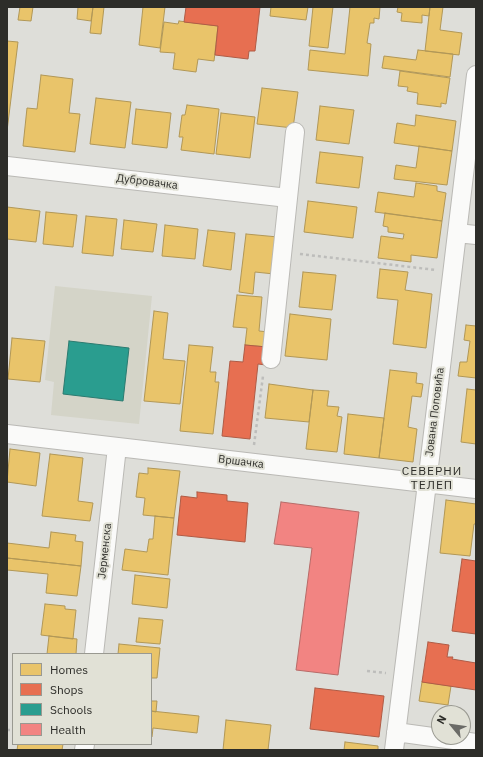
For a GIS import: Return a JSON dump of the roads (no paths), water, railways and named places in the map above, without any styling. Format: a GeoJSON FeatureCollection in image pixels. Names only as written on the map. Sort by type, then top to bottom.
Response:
{"type":"FeatureCollection","features":[{"type":"Feature","properties":{"kind":"street","name":"Јована Поповића"},"geometry":{"type":"LineString","coordinates":[[394,750],[476,75]]}},
{"type":"Feature","properties":{"kind":"street"},"geometry":{"type":"LineString","coordinates":[[271,359],[295,132]]}},
{"type":"Feature","properties":{"kind":"street","name":"Дубровачка"},"geometry":{"type":"LineString","coordinates":[[7,166],[288,198]]}},
{"type":"Feature","properties":{"kind":"street"},"geometry":{"type":"LineString","coordinates":[[457,233],[476,235]]}},
{"type":"Feature","properties":{"kind":"street","name":"Вршачка"},"geometry":{"type":"LineString","coordinates":[[7,434],[252,464],[476,489]]}},
{"type":"Feature","properties":{"kind":"street","name":"Јерменска"},"geometry":{"type":"LineString","coordinates":[[94,653],[116,447]]}},
{"type":"Feature","properties":{"kind":"street"},"geometry":{"type":"LineString","coordinates":[[396,732],[476,743]]}},
{"type":"Feature","properties":{"kind":"district","name":"СЕВЕРНИ ТЕЛЕП"},"geometry":{"type":"Point","coordinates":[432,479]}}]}
